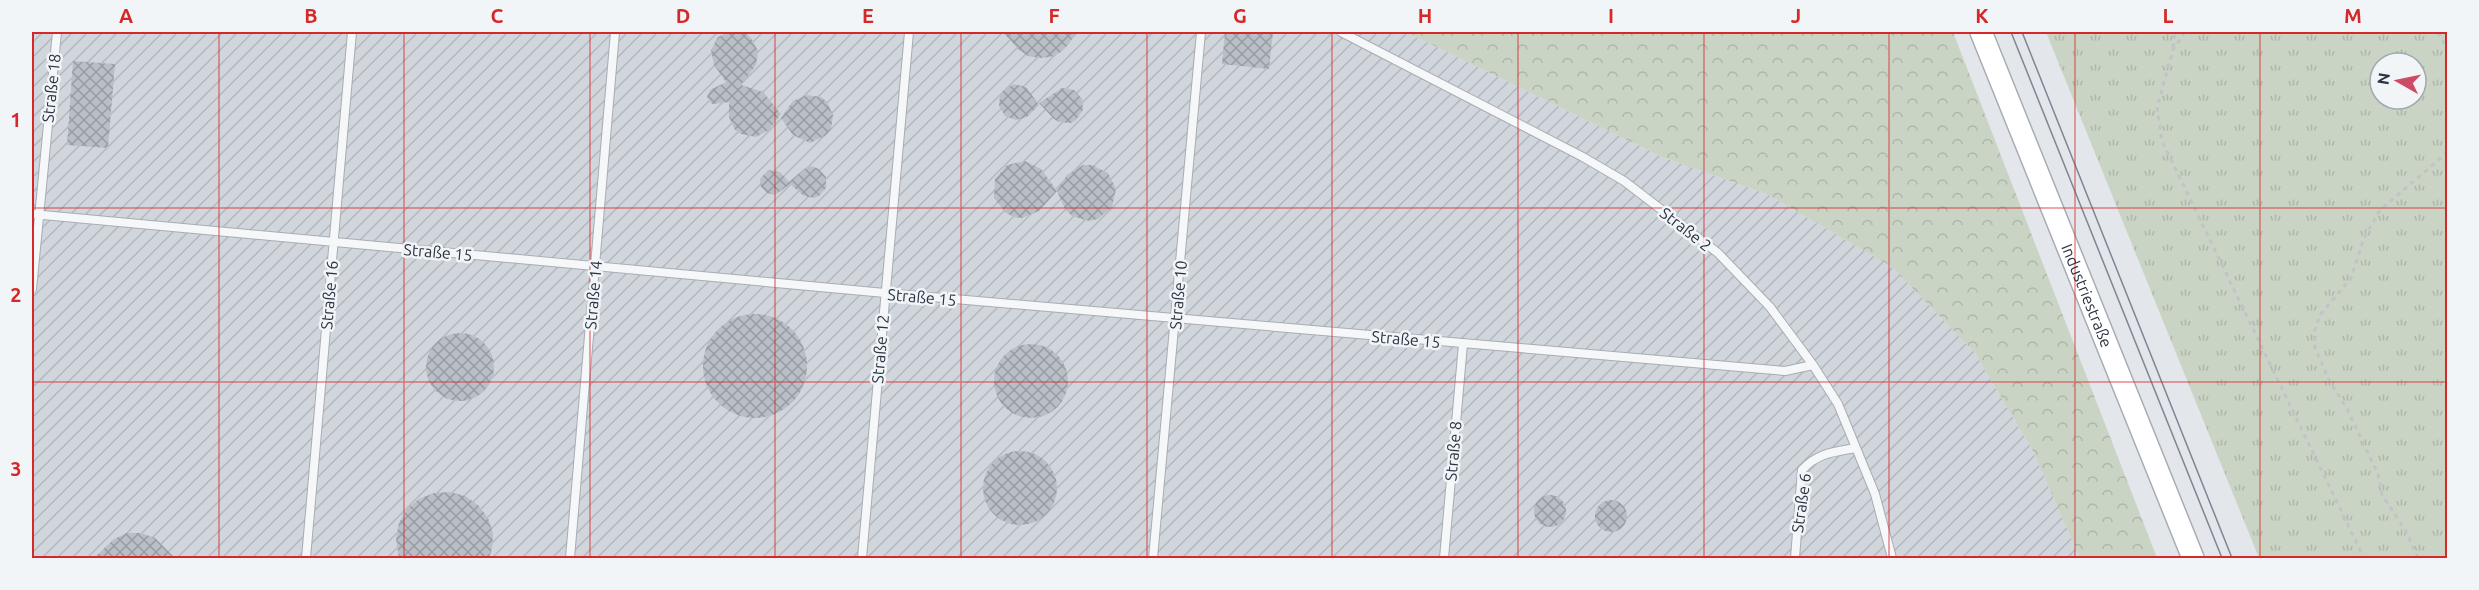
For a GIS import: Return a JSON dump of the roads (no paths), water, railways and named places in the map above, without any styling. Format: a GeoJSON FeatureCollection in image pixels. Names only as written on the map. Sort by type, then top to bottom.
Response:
{"type":"FeatureCollection","features":[{"type":"Feature","properties":{"kind":"main road","name":"Industriestraße"},"geometry":{"type":"LineString","coordinates":[[1981,32],[2193,558]]}},
{"type":"Feature","properties":{"kind":"lane","name":"Straße 18"},"geometry":{"type":"LineString","coordinates":[[32,289],[35,215],[57,32]]}},
{"type":"Feature","properties":{"kind":"lane","name":"Straße 16"},"geometry":{"type":"LineString","coordinates":[[306,558],[352,32]]}},
{"type":"Feature","properties":{"kind":"lane","name":"Straße 14"},"geometry":{"type":"LineString","coordinates":[[570,558],[615,32]]}},
{"type":"Feature","properties":{"kind":"lane","name":"Straße 12"},"geometry":{"type":"LineString","coordinates":[[862,558],[909,32]]}},
{"type":"Feature","properties":{"kind":"lane","name":"Straße 10"},"geometry":{"type":"LineString","coordinates":[[1153,558],[1201,32]]}},
{"type":"Feature","properties":{"kind":"lane","name":"Straße 2"},"geometry":{"type":"LineString","coordinates":[[1341,32],[1583,157],[1624,181],[1718,253],[1770,307],[1813,365],[1838,405],[1875,494],[1892,558]]}},
{"type":"Feature","properties":{"kind":"lane","name":"Straße 15"},"geometry":{"type":"LineString","coordinates":[[35,215],[885,294],[1463,344],[1785,371],[1813,365]]}},
{"type":"Feature","properties":{"kind":"lane","name":"Straße 8"},"geometry":{"type":"LineString","coordinates":[[1444,558],[1463,344]]}},
{"type":"Feature","properties":{"kind":"lane","name":"Straße 6"},"geometry":{"type":"LineString","coordinates":[[1795,558],[1802,470],[1811,460],[1824,454],[1856,448]]}},
{"type":"Feature","properties":{"kind":"tram line"},"geometry":{"type":"LineString","coordinates":[[2011,32],[2222,558]]}},
{"type":"Feature","properties":{"kind":"tram line"},"geometry":{"type":"LineString","coordinates":[[2022,32],[2232,558]]}}]}
